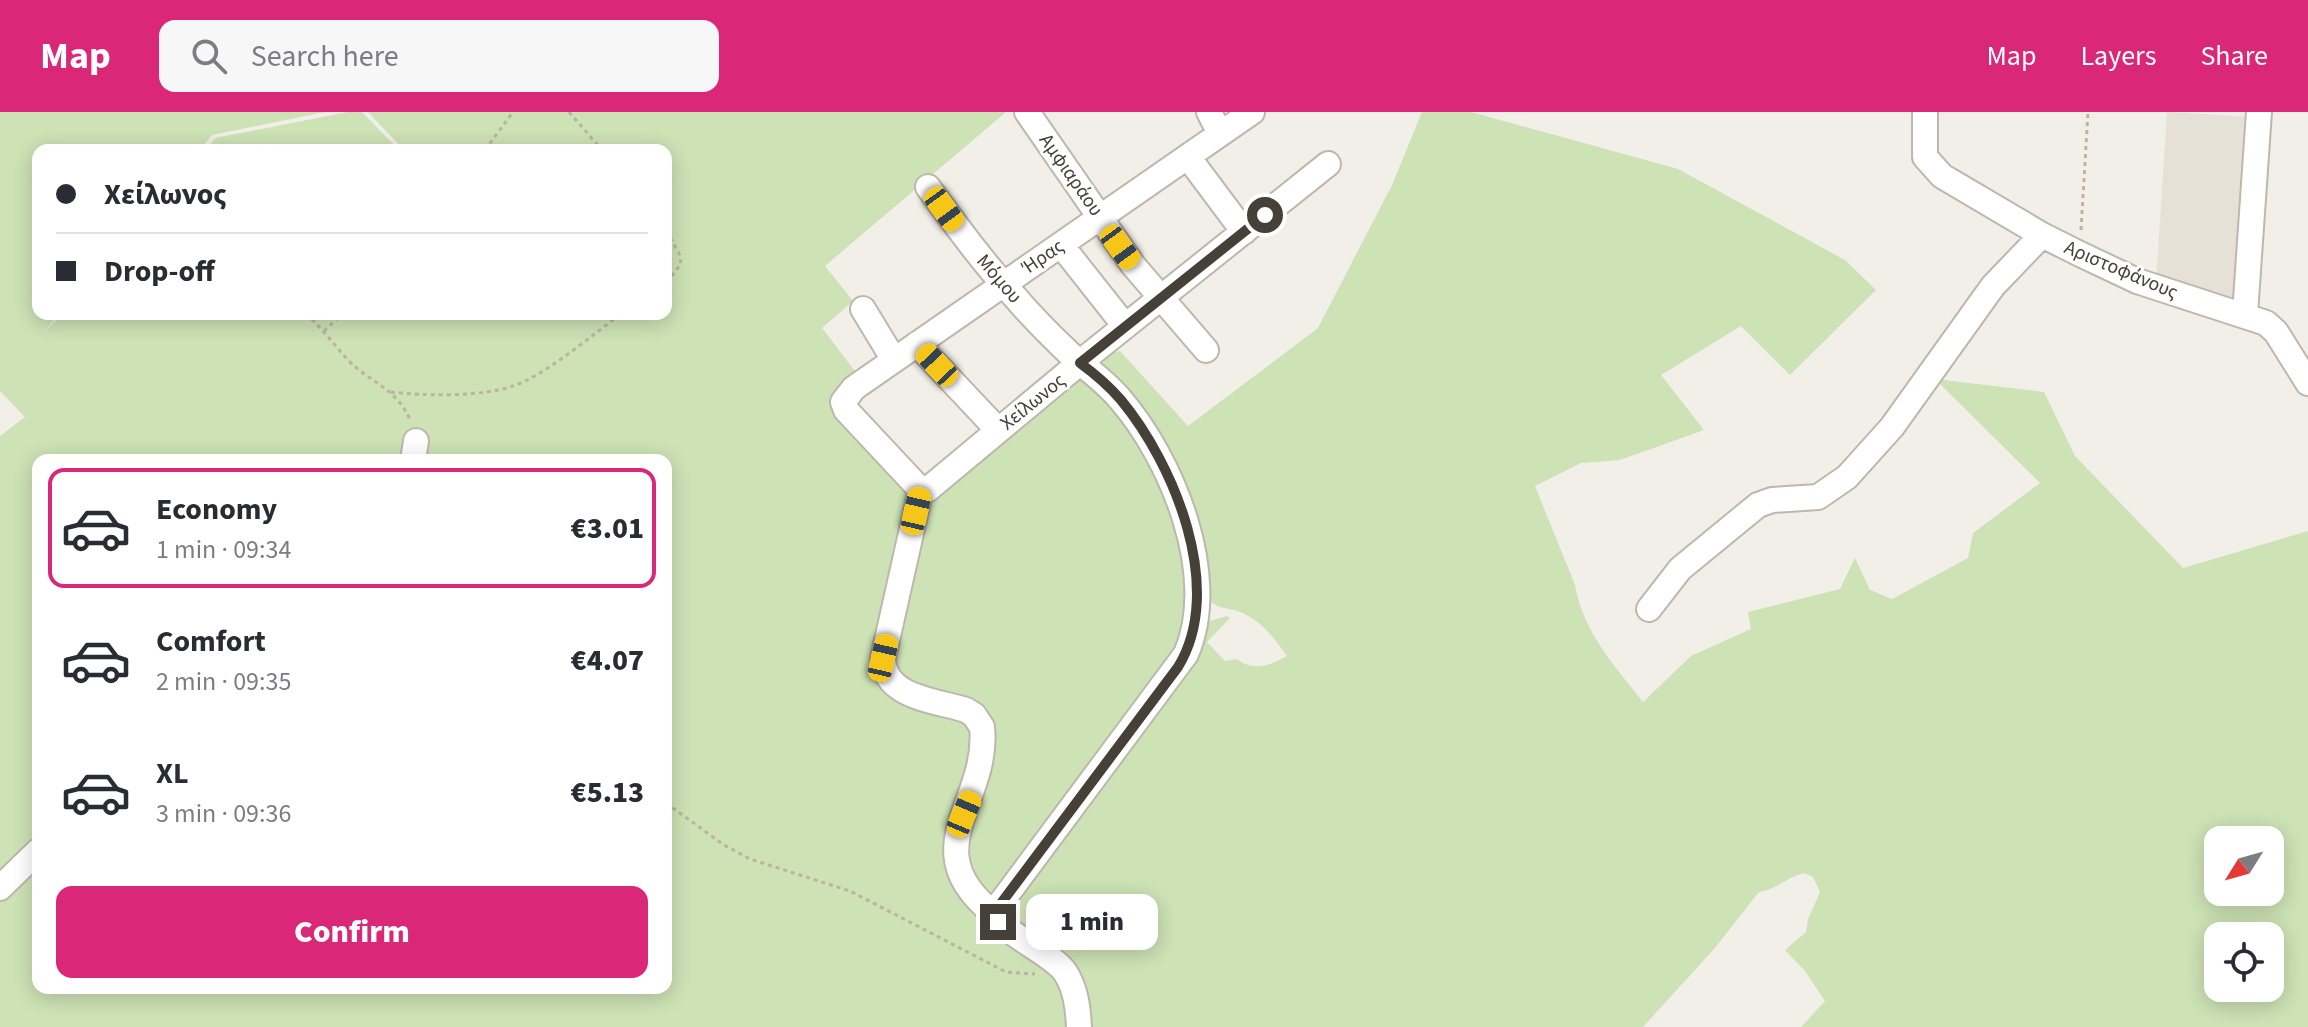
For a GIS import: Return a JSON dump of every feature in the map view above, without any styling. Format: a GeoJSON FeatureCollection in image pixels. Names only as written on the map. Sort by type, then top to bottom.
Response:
{"type":"FeatureCollection","features":[{"type":"Feature","properties":{"kind":"street","name":"Αμφιαράου"},"geometry":{"type":"LineString","coordinates":[[1027,112],[1133,265],[1206,350]]}},
{"type":"Feature","properties":{"kind":"street"},"geometry":{"type":"LineString","coordinates":[[1209,112],[1220,134]]}},
{"type":"Feature","properties":{"kind":"street","name":"Ήρας"},"geometry":{"type":"LineString","coordinates":[[923,490],[844,407],[844,399],[850,392],[1252,112]]}},
{"type":"Feature","properties":{"kind":"street","name":"Αριστοφάνους"},"geometry":{"type":"LineString","coordinates":[[1925,112],[1925,157],[1942,176],[2042,235],[2150,286],[2266,323],[2276,332],[2308,383]]}},
{"type":"Feature","properties":{"kind":"street"},"geometry":{"type":"LineString","coordinates":[[2245,314],[2259,112]]}},
{"type":"Feature","properties":{"kind":"street"},"geometry":{"type":"LineString","coordinates":[[1188,157],[1244,232]]}},
{"type":"Feature","properties":{"kind":"street","name":"Χείλωνος"},"geometry":{"type":"LineString","coordinates":[[923,490],[1328,164]]}},
{"type":"Feature","properties":{"kind":"street","name":"Μόμου"},"geometry":{"type":"LineString","coordinates":[[928,187],[1003,285],[1129,410],[1159,457],[1170,481],[1188,529],[1197,590],[1189,648],[1178,667],[994,914]]}},
{"type":"Feature","properties":{"kind":"street"},"geometry":{"type":"LineString","coordinates":[[1649,609],[1680,569],[1758,505],[1772,500],[1818,497],[1847,477],[1892,427],[1993,286],[2042,235]]}},
{"type":"Feature","properties":{"kind":"street"},"geometry":{"type":"LineString","coordinates":[[1061,245],[1125,326]]}},
{"type":"Feature","properties":{"kind":"street"},"geometry":{"type":"LineString","coordinates":[[863,309],[894,360]]}},
{"type":"Feature","properties":{"kind":"street"},"geometry":{"type":"LineString","coordinates":[[917,344],[998,430]]}},
{"type":"Feature","properties":{"kind":"street"},"geometry":{"type":"LineString","coordinates":[[923,490],[883,668],[890,682],[900,690],[966,710],[982,727],[978,771],[955,838],[955,854],[971,890],[998,922],[1049,956],[1062,969],[1075,996],[1079,1027]]}},
{"type":"Feature","properties":{"kind":"street"},"geometry":{"type":"LineString","coordinates":[[0,888],[32,857]]}},
{"type":"Feature","properties":{"kind":"path"},"geometry":{"type":"LineString","coordinates":[[489,144],[513,112]]}},
{"type":"Feature","properties":{"kind":"path"},"geometry":{"type":"LineString","coordinates":[[569,112],[597,144]]}},
{"type":"Feature","properties":{"kind":"path"},"geometry":{"type":"LineString","coordinates":[[2080,254],[2088,112]]}},
{"type":"Feature","properties":{"kind":"path"},"geometry":{"type":"LineString","coordinates":[[672,241],[681,264],[672,275]]}},
{"type":"Feature","properties":{"kind":"path"},"geometry":{"type":"LineString","coordinates":[[312,320],[350,363],[391,392],[403,406],[415,450]]}},
{"type":"Feature","properties":{"kind":"path"},"geometry":{"type":"LineString","coordinates":[[324,331],[336,320]]}},
{"type":"Feature","properties":{"kind":"path"},"geometry":{"type":"LineString","coordinates":[[391,392],[459,394],[512,387],[544,369],[613,320]]}},
{"type":"Feature","properties":{"kind":"path"},"geometry":{"type":"LineString","coordinates":[[672,807],[724,845],[750,859],[861,896],[1006,972],[1033,974],[1062,969]]}},
{"type":"Feature","properties":{"kind":"shaded area"},"geometry":{"type":"Polygon","coordinates":[[[2167,112],[2253,117],[2237,307],[2156,284],[2167,112]]]}},
{"type":"Feature","properties":{"kind":"green space"},"geometry":{"type":"Polygon","coordinates":[[[0,112],[325,112],[212,135],[205,144],[32,144],[32,320],[54,320],[43,333],[56,320],[672,320],[672,144],[398,144],[368,112],[1006,112],[825,266],[853,301],[822,328],[858,375],[841,389],[917,497],[1078,376],[1086,377],[1142,443],[1186,547],[1185,637],[989,908],[1059,980],[1073,1027],[0,1027],[0,436],[25,417],[0,391],[0,112]]]}},
{"type":"Feature","properties":{"kind":"green space"},"geometry":{"type":"Polygon","coordinates":[[[348,112],[362,112],[393,144],[210,144],[215,138],[348,112]]]}},
{"type":"Feature","properties":{"kind":"green space"},"geometry":{"type":"Polygon","coordinates":[[[1422,112],[1471,112],[1678,169],[1845,260],[1876,290],[1790,375],[1741,326],[1661,375],[1704,430],[1620,460],[1581,463],[1535,486],[1585,618],[1611,662],[1643,702],[1691,656],[1751,629],[1748,612],[1840,589],[1855,558],[1870,590],[1892,599],[1968,558],[1973,533],[2040,483],[1935,379],[2044,392],[2075,456],[2183,568],[2308,531],[2308,1027],[1801,1027],[1825,1001],[1805,971],[1785,950],[1806,932],[1808,919],[1820,892],[1813,877],[1804,873],[1759,892],[1714,949],[1643,1027],[1087,1027],[1087,1009],[1005,919],[1007,909],[1190,672],[1203,645],[1206,622],[1227,616],[1230,618],[1207,642],[1225,661],[1237,659],[1249,665],[1262,666],[1287,656],[1272,636],[1248,615],[1210,601],[1204,549],[1095,365],[1106,354],[1120,351],[1188,426],[1318,328],[1392,185],[1422,112]]]}},
{"type":"Feature","properties":{"kind":"route"},"geometry":{"type":"LineString","coordinates":[[998,922],[994,912],[1178,667],[1192,640],[1197,590],[1194,559],[1188,529],[1170,481],[1159,457],[1129,410],[1111,389],[1080,363],[1265,215]]}}]}
